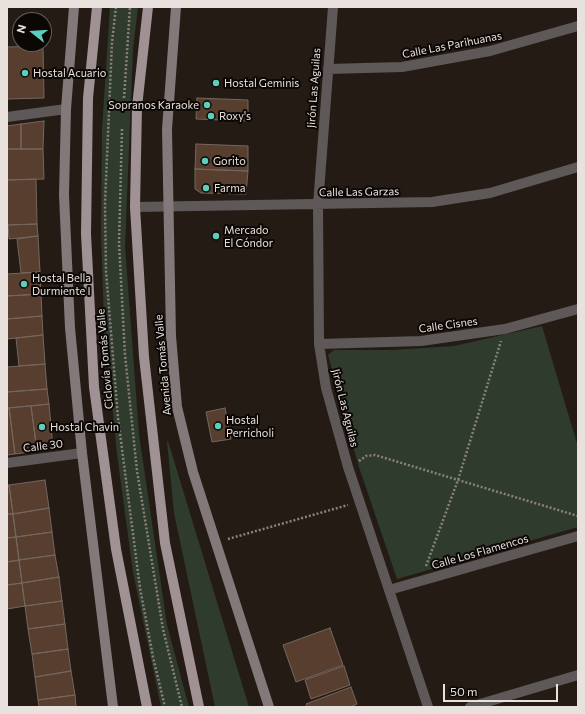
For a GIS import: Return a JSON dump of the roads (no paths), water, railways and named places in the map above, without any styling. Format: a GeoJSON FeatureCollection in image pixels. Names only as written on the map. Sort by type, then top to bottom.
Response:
{"type":"FeatureCollection","features":[{"type":"Feature","properties":{"kind":"main road"},"geometry":{"type":"LineString","coordinates":[[97,7],[88,98],[86,234],[94,387],[116,549],[147,707]]}},
{"type":"Feature","properties":{"kind":"main road","name":"Avenida Tomás Valle"},"geometry":{"type":"LineString","coordinates":[[148,7],[137,107],[135,207],[144,357],[165,543],[198,707]]}},
{"type":"Feature","properties":{"kind":"street"},"geometry":{"type":"LineString","coordinates":[[74,7],[66,109],[64,195],[70,328],[82,453],[113,707]]}},
{"type":"Feature","properties":{"kind":"street","name":"Avenida Tomás Valle"},"geometry":{"type":"LineString","coordinates":[[176,7],[167,129],[170,336],[177,407],[193,472],[269,707]]}},
{"type":"Feature","properties":{"kind":"street","name":"Jirón Las Aguilas"},"geometry":{"type":"LineString","coordinates":[[333,7],[318,205],[319,344],[326,388],[348,467],[428,707]]}},
{"type":"Feature","properties":{"kind":"street","name":"Calle Las Parihuanas"},"geometry":{"type":"LineString","coordinates":[[328,69],[402,67],[490,51],[578,26]]}},
{"type":"Feature","properties":{"kind":"street"},"geometry":{"type":"LineString","coordinates":[[7,117],[66,109]]}},
{"type":"Feature","properties":{"kind":"street","name":"Calle Las Garzas"},"geometry":{"type":"LineString","coordinates":[[135,207],[169,205],[318,205],[432,202],[490,193],[578,167]]}},
{"type":"Feature","properties":{"kind":"street","name":"Calle Cisnes"},"geometry":{"type":"LineString","coordinates":[[319,344],[421,341],[505,329],[578,309]]}},
{"type":"Feature","properties":{"kind":"street","name":"Calle 30"},"geometry":{"type":"LineString","coordinates":[[7,463],[82,453]]}},
{"type":"Feature","properties":{"kind":"street","name":"Calle Los Flamencos"},"geometry":{"type":"LineString","coordinates":[[389,590],[578,536]]}},
{"type":"Feature","properties":{"kind":"street"},"geometry":{"type":"LineString","coordinates":[[470,707],[578,675]]}},
{"type":"Feature","properties":{"kind":"place","name":"Hostal Acuario"},"geometry":{"type":"Point","coordinates":[25,73]}},
{"type":"Feature","properties":{"kind":"place","name":"Hostal Geminis"},"geometry":{"type":"Point","coordinates":[216,83]}},
{"type":"Feature","properties":{"kind":"place","name":"Sopranos Karaoke"},"geometry":{"type":"Point","coordinates":[207,105]}},
{"type":"Feature","properties":{"kind":"place","name":"Roxy's"},"geometry":{"type":"Point","coordinates":[211,116]}},
{"type":"Feature","properties":{"kind":"place","name":"Gorito"},"geometry":{"type":"Point","coordinates":[205,161]}},
{"type":"Feature","properties":{"kind":"place","name":"Farma"},"geometry":{"type":"Point","coordinates":[206,188]}},
{"type":"Feature","properties":{"kind":"place","name":"Mercado El Cóndor"},"geometry":{"type":"Point","coordinates":[216,236]}},
{"type":"Feature","properties":{"kind":"place","name":"Hostal Bella Durmiente I"},"geometry":{"type":"Point","coordinates":[24,284]}},
{"type":"Feature","properties":{"kind":"place","name":"Hostal Perricholi"},"geometry":{"type":"Point","coordinates":[218,426]}},
{"type":"Feature","properties":{"kind":"place","name":"Hostal Chavin"},"geometry":{"type":"Point","coordinates":[42,427]}}]}
